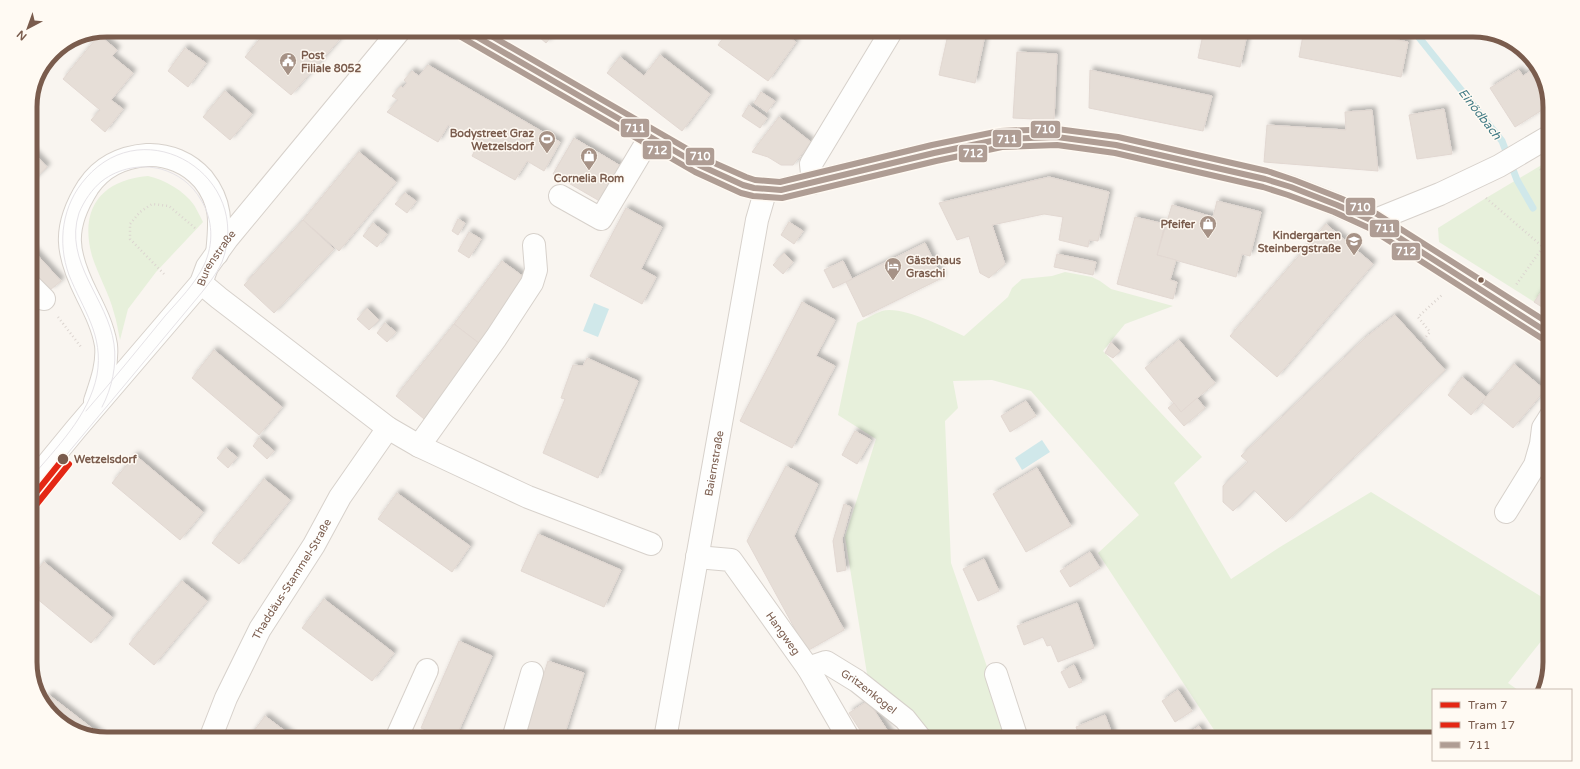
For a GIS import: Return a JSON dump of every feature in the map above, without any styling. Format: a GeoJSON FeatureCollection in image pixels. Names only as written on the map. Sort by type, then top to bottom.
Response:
{"type":"FeatureCollection","features":[{"type":"Feature","properties":{"kind":"main road"},"geometry":{"type":"LineString","coordinates":[[476,37],[699,165],[742,185],[781,190],[934,153],[1001,139],[1057,137],[1116,145],[1265,179],[1327,200],[1373,221],[1543,329]]}},
{"type":"Feature","properties":{"kind":"street","name":"Burenstraße"},"geometry":{"type":"LineString","coordinates":[[37,478],[201,283],[207,267],[227,239],[394,37]]}},
{"type":"Feature","properties":{"kind":"street"},"geometry":{"type":"LineString","coordinates":[[813,183],[811,164],[888,37]]}},
{"type":"Feature","properties":{"kind":"street"},"geometry":{"type":"LineString","coordinates":[[560,196],[601,219],[650,137]]}},
{"type":"Feature","properties":{"kind":"street"},"geometry":{"type":"LineString","coordinates":[[1373,221],[1440,194],[1499,166],[1543,140]]}},
{"type":"Feature","properties":{"kind":"street"},"geometry":{"type":"LineString","coordinates":[[91,412],[105,371],[106,346],[100,320],[73,263],[70,242],[71,222],[73,216],[77,206],[91,183],[106,167],[128,158],[160,155],[173,158],[186,165],[202,178],[218,203],[220,222],[217,254]]}},
{"type":"Feature","properties":{"kind":"street","name":"Baiernstraße"},"geometry":{"type":"LineString","coordinates":[[666,732],[757,220],[766,189]]}},
{"type":"Feature","properties":{"kind":"street"},"geometry":{"type":"LineString","coordinates":[[419,446],[496,338],[532,283],[536,270],[534,245]]}},
{"type":"Feature","properties":{"kind":"street"},"geometry":{"type":"LineString","coordinates":[[201,283],[388,428],[419,446],[528,497],[651,544]]}},
{"type":"Feature","properties":{"kind":"street","name":"Thaddäus-Stammel-Straße"},"geometry":{"type":"LineString","coordinates":[[213,732],[226,698],[260,629],[314,545],[340,497],[388,428]]}},
{"type":"Feature","properties":{"kind":"street"},"geometry":{"type":"LineString","coordinates":[[1506,512],[1535,465],[1541,444],[1543,428]]}},
{"type":"Feature","properties":{"kind":"street","name":"Hangweg"},"geometry":{"type":"LineString","coordinates":[[697,557],[731,560],[808,668],[845,732]]}},
{"type":"Feature","properties":{"kind":"street","name":"Gritzenkogel"},"geometry":{"type":"LineString","coordinates":[[808,668],[826,662],[857,681],[905,719],[915,732]]}},
{"type":"Feature","properties":{"kind":"street"},"geometry":{"type":"LineString","coordinates":[[399,732],[427,670]]}},
{"type":"Feature","properties":{"kind":"street"},"geometry":{"type":"LineString","coordinates":[[515,732],[532,673]]}},
{"type":"Feature","properties":{"kind":"street"},"geometry":{"type":"LineString","coordinates":[[996,674],[1015,732]]}},
{"type":"Feature","properties":{"kind":"path"},"geometry":{"type":"LineString","coordinates":[[1466,181],[1543,247],[1503,303]]}},
{"type":"Feature","properties":{"kind":"path"},"geometry":{"type":"LineString","coordinates":[[164,274],[130,239],[130,224],[140,212],[152,204],[169,206],[200,232]]}},
{"type":"Feature","properties":{"kind":"path"},"geometry":{"type":"LineString","coordinates":[[1421,343],[1430,332],[1418,317],[1446,291]]}},
{"type":"Feature","properties":{"kind":"path"},"geometry":{"type":"LineString","coordinates":[[37,292],[84,350]]}},
{"type":"Feature","properties":{"kind":"green space"},"geometry":{"type":"Polygon","coordinates":[[[1543,164],[1543,308],[1439,242],[1438,228],[1543,164]]]}},
{"type":"Feature","properties":{"kind":"green space"},"geometry":{"type":"Polygon","coordinates":[[[148,176],[167,183],[185,195],[194,205],[203,222],[156,272],[128,309],[120,340],[112,306],[92,256],[89,239],[89,224],[92,211],[98,200],[106,191],[118,184],[132,179],[148,176]]]}},
{"type":"Feature","properties":{"kind":"green space"},"geometry":{"type":"Polygon","coordinates":[[[1065,272],[1092,277],[1111,289],[1173,306],[1125,324],[1103,351],[1202,457],[1174,483],[1231,579],[1280,547],[1371,492],[1543,598],[1543,639],[1508,683],[1517,689],[1432,689],[1432,732],[1215,732],[1098,553],[1139,515],[1031,391],[992,380],[953,381],[958,408],[945,421],[951,563],[1010,732],[921,732],[868,680],[845,537],[876,439],[838,415],[857,323],[882,311],[900,311],[923,318],[964,336],[1008,297],[1012,288],[1022,279],[1052,276],[1065,272]]]}},
{"type":"Feature","properties":{"kind":"water"},"geometry":{"type":"Polygon","coordinates":[[[594,303],[609,309],[598,337],[583,331],[594,303]]]}},
{"type":"Feature","properties":{"kind":"water"},"geometry":{"type":"Polygon","coordinates":[[[1042,440],[1050,452],[1022,470],[1015,458],[1042,440]]]}},
{"type":"Feature","properties":{"kind":"building"},"geometry":{"type":"Polygon","coordinates":[[[102,37],[117,50],[112,56],[133,73],[111,100],[123,109],[105,132],[91,120],[100,110],[63,79],[97,38],[102,37]]]}},
{"type":"Feature","properties":{"kind":"building","name":"Post Filiale 8052"},"geometry":{"type":"Polygon","coordinates":[[[261,37],[338,37],[339,40],[291,95],[245,57],[261,37]]]}},
{"type":"Feature","properties":{"kind":"building"},"geometry":{"type":"Polygon","coordinates":[[[539,37],[551,37],[546,43],[539,37]]]}},
{"type":"Feature","properties":{"kind":"building"},"geometry":{"type":"Polygon","coordinates":[[[724,37],[789,37],[796,42],[768,81],[718,45],[724,37]]]}},
{"type":"Feature","properties":{"kind":"building"},"geometry":{"type":"Polygon","coordinates":[[[947,37],[985,37],[975,83],[939,75],[947,37]]]}},
{"type":"Feature","properties":{"kind":"building"},"geometry":{"type":"Polygon","coordinates":[[[1202,37],[1246,37],[1240,67],[1198,58],[1202,37]]]}},
{"type":"Feature","properties":{"kind":"building"},"geometry":{"type":"Polygon","coordinates":[[[1303,37],[1383,37],[1408,42],[1401,77],[1299,57],[1303,37]]]}},
{"type":"Feature","properties":{"kind":"building"},"geometry":{"type":"Polygon","coordinates":[[[185,48],[206,63],[188,87],[168,71],[185,48]]]}},
{"type":"Feature","properties":{"kind":"building"},"geometry":{"type":"Polygon","coordinates":[[[1017,52],[1057,54],[1054,120],[1013,118],[1017,52]]]}},
{"type":"Feature","properties":{"kind":"building"},"geometry":{"type":"Polygon","coordinates":[[[660,55],[710,94],[682,131],[607,73],[620,57],[644,76],[660,55]]]}},
{"type":"Feature","properties":{"kind":"building"},"geometry":{"type":"Polygon","coordinates":[[[428,65],[560,142],[544,171],[527,161],[515,180],[472,156],[479,142],[448,125],[438,142],[387,112],[398,100],[392,96],[401,86],[403,88],[407,83],[404,80],[412,71],[419,76],[428,65]]]}},
{"type":"Feature","properties":{"kind":"building"},"geometry":{"type":"Polygon","coordinates":[[[1090,70],[1212,96],[1203,131],[1089,108],[1090,70]]]}},
{"type":"Feature","properties":{"kind":"building"},"geometry":{"type":"Polygon","coordinates":[[[1519,70],[1523,76],[1532,70],[1536,76],[1542,93],[1543,109],[1515,127],[1490,88],[1519,70]]]}},
{"type":"Feature","properties":{"kind":"building"},"geometry":{"type":"Polygon","coordinates":[[[225,91],[252,114],[230,140],[203,117],[225,91]]]}},
{"type":"Feature","properties":{"kind":"building"},"geometry":{"type":"Polygon","coordinates":[[[761,92],[775,101],[767,112],[754,103],[761,92]]]}},
{"type":"Feature","properties":{"kind":"building"},"geometry":{"type":"Polygon","coordinates":[[[749,105],[767,118],[760,128],[742,116],[749,105]]]}},
{"type":"Feature","properties":{"kind":"building"},"geometry":{"type":"Polygon","coordinates":[[[1444,109],[1452,154],[1417,159],[1409,115],[1444,109]]]}},
{"type":"Feature","properties":{"kind":"building"},"geometry":{"type":"Polygon","coordinates":[[[1372,110],[1378,171],[1264,162],[1267,125],[1346,130],[1345,112],[1372,110]]]}},
{"type":"Feature","properties":{"kind":"building"},"geometry":{"type":"Polygon","coordinates":[[[779,117],[811,142],[793,165],[781,165],[768,157],[752,152],[779,117]]]}},
{"type":"Feature","properties":{"kind":"building","name":"Cornelia Rom"},"geometry":{"type":"Polygon","coordinates":[[[574,138],[624,168],[603,203],[553,174],[574,138]]]}},
{"type":"Feature","properties":{"kind":"building"},"geometry":{"type":"Polygon","coordinates":[[[359,152],[396,182],[339,251],[303,220],[359,152]]]}},
{"type":"Feature","properties":{"kind":"building"},"geometry":{"type":"Polygon","coordinates":[[[37,156],[47,167],[37,176],[37,156]]]}},
{"type":"Feature","properties":{"kind":"building"},"geometry":{"type":"Polygon","coordinates":[[[1049,177],[1109,192],[1098,241],[1089,240],[1088,247],[1059,240],[1063,217],[1044,214],[992,225],[1005,264],[989,278],[980,273],[969,236],[957,240],[939,203],[1049,177]]]}},
{"type":"Feature","properties":{"kind":"building"},"geometry":{"type":"Polygon","coordinates":[[[405,193],[416,201],[407,213],[395,204],[405,193]]]}},
{"type":"Feature","properties":{"kind":"building","name":"Pfeifer"},"geometry":{"type":"Polygon","coordinates":[[[1217,201],[1261,212],[1250,256],[1242,254],[1236,277],[1157,255],[1172,205],[1213,217],[1217,201]]]}},
{"type":"Feature","properties":{"kind":"building"},"geometry":{"type":"Polygon","coordinates":[[[626,208],[662,227],[641,269],[656,277],[642,304],[590,276],[626,208]]]}},
{"type":"Feature","properties":{"kind":"building"},"geometry":{"type":"Polygon","coordinates":[[[1135,217],[1165,224],[1157,255],[1176,260],[1170,280],[1177,282],[1173,299],[1117,284],[1135,217]]]}},
{"type":"Feature","properties":{"kind":"building"},"geometry":{"type":"Polygon","coordinates":[[[458,219],[465,223],[458,235],[452,231],[458,219]]]}},
{"type":"Feature","properties":{"kind":"building"},"geometry":{"type":"Polygon","coordinates":[[[303,220],[334,249],[274,313],[244,285],[303,220]]]}},
{"type":"Feature","properties":{"kind":"building"},"geometry":{"type":"Polygon","coordinates":[[[789,222],[803,231],[794,244],[781,235],[789,222]]]}},
{"type":"Feature","properties":{"kind":"building"},"geometry":{"type":"Polygon","coordinates":[[[373,223],[387,234],[377,247],[363,236],[373,223]]]}},
{"type":"Feature","properties":{"kind":"building"},"geometry":{"type":"Polygon","coordinates":[[[1326,224],[1373,264],[1277,377],[1230,336],[1326,224]]]}},
{"type":"Feature","properties":{"kind":"building"},"geometry":{"type":"Polygon","coordinates":[[[469,232],[481,239],[469,258],[458,251],[469,232]]]}},
{"type":"Feature","properties":{"kind":"building","name":"Gästehaus Graschi"},"geometry":{"type":"Polygon","coordinates":[[[925,243],[942,278],[863,317],[846,282],[925,243]]]}},
{"type":"Feature","properties":{"kind":"building"},"geometry":{"type":"Polygon","coordinates":[[[784,253],[793,262],[783,274],[773,265],[784,253]]]}},
{"type":"Feature","properties":{"kind":"building"},"geometry":{"type":"Polygon","coordinates":[[[1057,254],[1096,262],[1093,275],[1054,267],[1057,254]]]}},
{"type":"Feature","properties":{"kind":"building"},"geometry":{"type":"Polygon","coordinates":[[[37,255],[61,281],[50,290],[37,276],[37,255]]]}},
{"type":"Feature","properties":{"kind":"building"},"geometry":{"type":"Polygon","coordinates":[[[502,261],[532,283],[484,347],[454,324],[502,261]]]}},
{"type":"Feature","properties":{"kind":"building"},"geometry":{"type":"Polygon","coordinates":[[[843,261],[852,279],[833,288],[824,270],[843,261]]]}},
{"type":"Feature","properties":{"kind":"building"},"geometry":{"type":"Polygon","coordinates":[[[1543,289],[1543,308],[1534,302],[1543,289]]]}},
{"type":"Feature","properties":{"kind":"building"},"geometry":{"type":"Polygon","coordinates":[[[802,302],[835,320],[816,356],[835,366],[792,448],[740,421],[802,302]]]}},
{"type":"Feature","properties":{"kind":"building"},"geometry":{"type":"Polygon","coordinates":[[[367,308],[379,320],[369,330],[357,319],[367,308]]]}},
{"type":"Feature","properties":{"kind":"building"},"geometry":{"type":"Polygon","coordinates":[[[1395,315],[1445,370],[1286,522],[1254,490],[1233,511],[1223,502],[1223,486],[1248,462],[1241,456],[1365,338],[1395,315]]]}},
{"type":"Feature","properties":{"kind":"building"},"geometry":{"type":"Polygon","coordinates":[[[385,323],[396,332],[387,342],[377,333],[385,323]]]}},
{"type":"Feature","properties":{"kind":"building"},"geometry":{"type":"Polygon","coordinates":[[[454,324],[484,347],[429,423],[396,396],[454,324]]]}},
{"type":"Feature","properties":{"kind":"building"},"geometry":{"type":"Polygon","coordinates":[[[1179,340],[1215,383],[1181,412],[1145,368],[1179,340]]]}},
{"type":"Feature","properties":{"kind":"building"},"geometry":{"type":"Polygon","coordinates":[[[1111,342],[1120,351],[1113,358],[1105,353],[1111,342]]]}},
{"type":"Feature","properties":{"kind":"building"},"geometry":{"type":"Polygon","coordinates":[[[214,350],[282,407],[259,435],[192,378],[214,350]]]}},
{"type":"Feature","properties":{"kind":"building"},"geometry":{"type":"Polygon","coordinates":[[[587,358],[638,381],[598,478],[543,453],[565,399],[561,398],[573,365],[583,366],[587,358]]]}},
{"type":"Feature","properties":{"kind":"building"},"geometry":{"type":"Polygon","coordinates":[[[1514,364],[1543,388],[1543,392],[1513,428],[1482,402],[1514,364]]]}},
{"type":"Feature","properties":{"kind":"building"},"geometry":{"type":"Polygon","coordinates":[[[1462,377],[1486,397],[1471,415],[1448,395],[1462,377]]]}},
{"type":"Feature","properties":{"kind":"building"},"geometry":{"type":"Polygon","coordinates":[[[1197,398],[1205,408],[1184,426],[1168,408],[1174,403],[1181,412],[1197,398]]]}},
{"type":"Feature","properties":{"kind":"building"},"geometry":{"type":"Polygon","coordinates":[[[1026,401],[1036,416],[1010,432],[1001,416],[1026,401]]]}},
{"type":"Feature","properties":{"kind":"building"},"geometry":{"type":"Polygon","coordinates":[[[855,431],[871,440],[857,464],[842,455],[855,431]]]}},
{"type":"Feature","properties":{"kind":"building"},"geometry":{"type":"Polygon","coordinates":[[[259,438],[274,451],[267,459],[253,446],[259,438]]]}},
{"type":"Feature","properties":{"kind":"building"},"geometry":{"type":"Polygon","coordinates":[[[226,448],[237,457],[228,468],[217,458],[226,448]]]}},
{"type":"Feature","properties":{"kind":"building"},"geometry":{"type":"Polygon","coordinates":[[[135,455],[203,512],[180,540],[112,483],[135,455]]]}},
{"type":"Feature","properties":{"kind":"building"},"geometry":{"type":"Polygon","coordinates":[[[786,466],[818,484],[794,536],[844,630],[807,651],[747,541],[786,466]]]}},
{"type":"Feature","properties":{"kind":"building"},"geometry":{"type":"Polygon","coordinates":[[[1037,468],[1071,526],[1026,552],[993,494],[1037,468]]]}},
{"type":"Feature","properties":{"kind":"building"},"geometry":{"type":"Polygon","coordinates":[[[264,479],[290,500],[239,564],[212,543],[264,479]]]}},
{"type":"Feature","properties":{"kind":"building"},"geometry":{"type":"Polygon","coordinates":[[[397,493],[470,546],[452,572],[378,519],[397,493]]]}},
{"type":"Feature","properties":{"kind":"building"},"geometry":{"type":"Polygon","coordinates":[[[844,504],[851,507],[842,539],[846,570],[837,572],[833,541],[844,504]]]}},
{"type":"Feature","properties":{"kind":"building"},"geometry":{"type":"Polygon","coordinates":[[[538,534],[621,570],[604,607],[521,571],[538,534]]]}},
{"type":"Feature","properties":{"kind":"building"},"geometry":{"type":"Polygon","coordinates":[[[1090,552],[1100,568],[1070,587],[1060,571],[1090,552]]]}},
{"type":"Feature","properties":{"kind":"building"},"geometry":{"type":"Polygon","coordinates":[[[984,559],[999,591],[978,601],[963,569],[984,559]]]}},
{"type":"Feature","properties":{"kind":"building"},"geometry":{"type":"Polygon","coordinates":[[[44,562],[112,617],[91,643],[37,599],[37,570],[44,562]]]}},
{"type":"Feature","properties":{"kind":"building"},"geometry":{"type":"Polygon","coordinates":[[[182,581],[207,601],[154,665],[129,644],[182,581]]]}},
{"type":"Feature","properties":{"kind":"building"},"geometry":{"type":"Polygon","coordinates":[[[324,599],[394,653],[372,681],[302,628],[324,599]]]}},
{"type":"Feature","properties":{"kind":"building"},"geometry":{"type":"Polygon","coordinates":[[[1077,603],[1094,648],[1058,662],[1051,645],[1047,646],[1043,637],[1024,645],[1017,626],[1077,603]]]}},
{"type":"Feature","properties":{"kind":"building"},"geometry":{"type":"Polygon","coordinates":[[[459,641],[492,656],[458,732],[430,732],[421,728],[459,641]]]}},
{"type":"Feature","properties":{"kind":"building"},"geometry":{"type":"Polygon","coordinates":[[[548,661],[584,673],[565,732],[525,732],[548,661]]]}},
{"type":"Feature","properties":{"kind":"building"},"geometry":{"type":"Polygon","coordinates":[[[1074,665],[1082,682],[1069,688],[1061,672],[1074,665]]]}},
{"type":"Feature","properties":{"kind":"building"},"geometry":{"type":"Polygon","coordinates":[[[1178,690],[1192,711],[1175,722],[1162,701],[1178,690]]]}},
{"type":"Feature","properties":{"kind":"building"},"geometry":{"type":"Polygon","coordinates":[[[49,695],[95,731],[76,725],[68,720],[54,708],[47,698],[49,695]]]}},
{"type":"Feature","properties":{"kind":"building"},"geometry":{"type":"Polygon","coordinates":[[[868,701],[888,732],[861,732],[849,713],[868,701]]]}},
{"type":"Feature","properties":{"kind":"building"},"geometry":{"type":"Polygon","coordinates":[[[1105,715],[1111,732],[1078,732],[1076,727],[1105,715]]]}},
{"type":"Feature","properties":{"kind":"building"},"geometry":{"type":"Polygon","coordinates":[[[265,716],[287,732],[253,732],[265,716]]]}},
{"type":"Feature","properties":{"kind":"building"},"geometry":{"type":"Polygon","coordinates":[[[1199,726],[1203,732],[1191,732],[1199,726]]]}},
{"type":"Feature","properties":{"kind":"waterway","name":"Einödbach"},"geometry":{"type":"LineString","coordinates":[[1419,37],[1502,141],[1517,180],[1533,208]]}},
{"type":"Feature","properties":{"kind":"tram line"},"geometry":{"type":"LineString","coordinates":[[37,471],[61,443],[79,418],[93,390],[97,375],[98,347],[95,335],[86,311],[69,275],[65,262],[63,237],[67,212],[78,189],[86,178],[110,158],[137,150],[164,152],[188,162],[209,180],[223,203],[228,231],[222,262],[214,276],[201,293],[63,459]]}},
{"type":"Feature","properties":{"kind":"tram line"},"geometry":{"type":"LineString","coordinates":[[86,411],[96,399],[106,388],[116,376],[165,316],[181,298],[200,272],[207,257],[211,240],[211,232],[205,207],[189,184],[179,177],[161,169],[138,167],[116,173],[98,184],[86,200],[79,213],[76,231],[77,248],[81,264],[104,311],[110,327],[115,352],[113,376],[111,384],[109,392],[102,407]]}},
{"type":"Feature","properties":{"kind":"tram line","name":"7"},"geometry":{"type":"LineString","coordinates":[[37,491],[63,459]]}},
{"type":"Feature","properties":{"kind":"tram line","name":"17"},"geometry":{"type":"LineString","coordinates":[[37,504],[69,464]]}},
{"type":"Feature","properties":{"kind":"transit line","name":"712"},"geometry":{"type":"LineString","coordinates":[[461,37],[695,172],[741,193],[753,196],[782,198],[936,161],[1002,147],[1057,145],[1115,153],[1263,187],[1334,212],[1369,228],[1543,339]]}},
{"type":"Feature","properties":{"kind":"transit line","name":"711"},"geometry":{"type":"LineString","coordinates":[[477,37],[699,165],[743,185],[754,188],[781,190],[934,153],[1001,139],[1057,137],[1116,145],[1265,179],[1291,187],[1337,205],[1373,221],[1543,330]]}},
{"type":"Feature","properties":{"kind":"transit line","name":"710"},"geometry":{"type":"LineString","coordinates":[[493,37],[703,158],[755,180],[780,182],[932,145],[1000,131],[1057,129],[1118,137],[1267,171],[1294,180],[1377,214],[1543,320]]}},
{"type":"Feature","properties":{"kind":"place","name":"Post Filiale 8052"},"geometry":{"type":"Point","coordinates":[288,76]}},
{"type":"Feature","properties":{"kind":"place","name":"Bodystreet Graz Wetzelsdorf"},"geometry":{"type":"Point","coordinates":[547,154]}},
{"type":"Feature","properties":{"kind":"place","name":"Cornelia Rom"},"geometry":{"type":"Point","coordinates":[589,171]}},
{"type":"Feature","properties":{"kind":"place","name":"Pfeifer"},"geometry":{"type":"Point","coordinates":[1208,239]}},
{"type":"Feature","properties":{"kind":"place","name":"Kindergarten Steinbergstraße"},"geometry":{"type":"Point","coordinates":[1354,256]}},
{"type":"Feature","properties":{"kind":"place","name":"Gästehaus Graschi"},"geometry":{"type":"Point","coordinates":[893,281]}},
{"type":"Feature","properties":{"kind":"place","name":"Wetzelsdorf"},"geometry":{"type":"Point","coordinates":[63,459]}}]}
